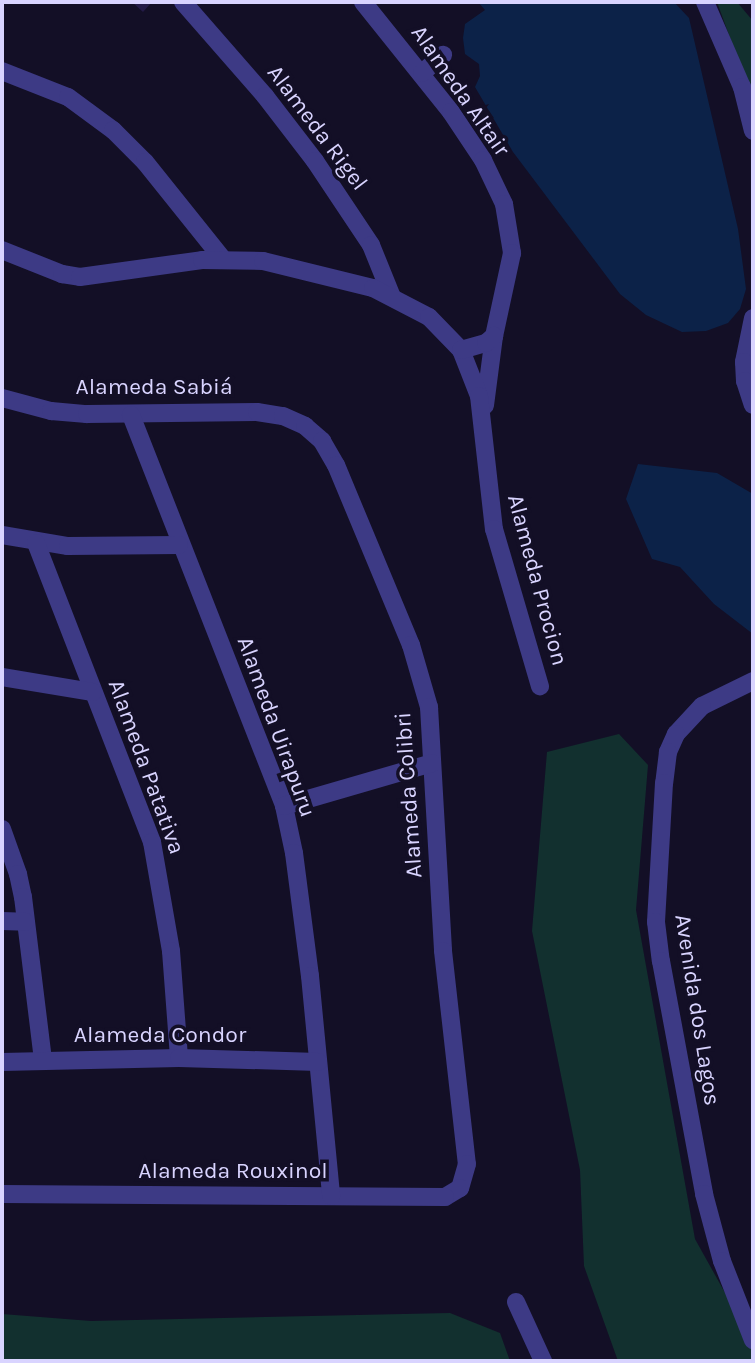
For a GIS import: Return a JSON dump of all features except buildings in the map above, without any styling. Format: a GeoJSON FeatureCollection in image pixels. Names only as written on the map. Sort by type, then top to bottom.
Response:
{"type":"FeatureCollection","features":[{"type":"Feature","properties":{"kind":"street","name":"Alameda Rigel"},"geometry":{"type":"LineString","coordinates":[[183,2],[265,96],[315,161],[371,245],[393,297]]}},
{"type":"Feature","properties":{"kind":"street","name":"Alameda Altair"},"geometry":{"type":"LineString","coordinates":[[363,2],[422,73],[483,160],[504,204],[512,253],[494,336],[483,422]]}},
{"type":"Feature","properties":{"kind":"street"},"geometry":{"type":"LineString","coordinates":[[705,2],[742,87],[753,131]]}},
{"type":"Feature","properties":{"kind":"street"},"geometry":{"type":"LineString","coordinates":[[422,73],[443,55]]}},
{"type":"Feature","properties":{"kind":"street"},"geometry":{"type":"LineString","coordinates":[[2,71],[59,93],[88,110],[145,162],[222,258]]}},
{"type":"Feature","properties":{"kind":"street"},"geometry":{"type":"LineString","coordinates":[[187,261],[193,244],[194,223]]}},
{"type":"Feature","properties":{"kind":"street","name":"Alameda Procion"},"geometry":{"type":"LineString","coordinates":[[2,250],[62,274],[80,277],[120,274],[187,261],[222,258],[300,268],[373,288],[429,317],[461,350],[479,396],[494,529],[540,686]]}},
{"type":"Feature","properties":{"kind":"street"},"geometry":{"type":"LineString","coordinates":[[753,318],[744,362],[744,381],[753,405]]}},
{"type":"Feature","properties":{"kind":"street"},"geometry":{"type":"LineString","coordinates":[[461,350],[486,343],[494,336]]}},
{"type":"Feature","properties":{"kind":"street","name":"Alameda Sabiá"},"geometry":{"type":"LineString","coordinates":[[2,398],[51,411],[131,415],[219,410],[257,412],[284,416],[305,426]]}},
{"type":"Feature","properties":{"kind":"street","name":"Alameda Uirapuru"},"geometry":{"type":"LineString","coordinates":[[131,415],[179,545],[261,742],[284,806],[296,865],[331,1196]]}},
{"type":"Feature","properties":{"kind":"street","name":"Alameda Colibri"},"geometry":{"type":"LineString","coordinates":[[305,426],[322,441],[336,466],[411,645],[429,706],[443,951],[467,1164],[460,1188]]}},
{"type":"Feature","properties":{"kind":"street"},"geometry":{"type":"LineString","coordinates":[[2,535],[36,543],[106,548],[179,545]]}},
{"type":"Feature","properties":{"kind":"street","name":"Alameda Patativa"},"geometry":{"type":"LineString","coordinates":[[36,543],[152,842],[171,951],[179,1058]]}},
{"type":"Feature","properties":{"kind":"street"},"geometry":{"type":"LineString","coordinates":[[2,677],[93,692]]}},
{"type":"Feature","properties":{"kind":"street","name":"Avenida dos Lagos"},"geometry":{"type":"LineString","coordinates":[[753,681],[702,706],[676,734],[668,752],[656,922],[704,1194],[723,1261],[753,1340]]}},
{"type":"Feature","properties":{"kind":"street"},"geometry":{"type":"LineString","coordinates":[[284,806],[432,763]]}},
{"type":"Feature","properties":{"kind":"street"},"geometry":{"type":"LineString","coordinates":[[2,829],[19,874],[43,1059]]}},
{"type":"Feature","properties":{"kind":"street"},"geometry":{"type":"LineString","coordinates":[[2,921],[25,922]]}},
{"type":"Feature","properties":{"kind":"street","name":"Alameda Condor"},"geometry":{"type":"LineString","coordinates":[[2,1062],[179,1058],[318,1062]]}},
{"type":"Feature","properties":{"kind":"street","name":"Alameda Rouxinol"},"geometry":{"type":"LineString","coordinates":[[2,1194],[445,1197],[460,1188]]}},
{"type":"Feature","properties":{"kind":"street"},"geometry":{"type":"LineString","coordinates":[[516,1302],[543,1361]]}},
{"type":"Feature","properties":{"kind":"green space"},"geometry":{"type":"Polygon","coordinates":[[[717,2],[737,2],[753,21],[753,101],[717,2]]]}},
{"type":"Feature","properties":{"kind":"green space"},"geometry":{"type":"Polygon","coordinates":[[[619,734],[648,765],[636,910],[695,1239],[753,1343],[753,1361],[618,1361],[584,1266],[580,1170],[532,931],[547,752],[619,734]]]}},
{"type":"Feature","properties":{"kind":"green space"},"geometry":{"type":"Polygon","coordinates":[[[450,1313],[500,1333],[510,1361],[2,1361],[2,1314],[91,1321],[450,1313]]]}},
{"type":"Feature","properties":{"kind":"water"},"geometry":{"type":"Polygon","coordinates":[[[478,2],[674,2],[689,18],[738,229],[746,289],[740,309],[728,323],[706,331],[682,332],[646,315],[620,294],[513,152],[475,87],[480,76],[479,64],[465,54],[463,38],[465,24],[485,10],[478,2]]]}},
{"type":"Feature","properties":{"kind":"water"},"geometry":{"type":"Polygon","coordinates":[[[638,464],[717,473],[753,494],[753,634],[714,604],[680,567],[652,559],[626,499],[638,464]]]}}]}
